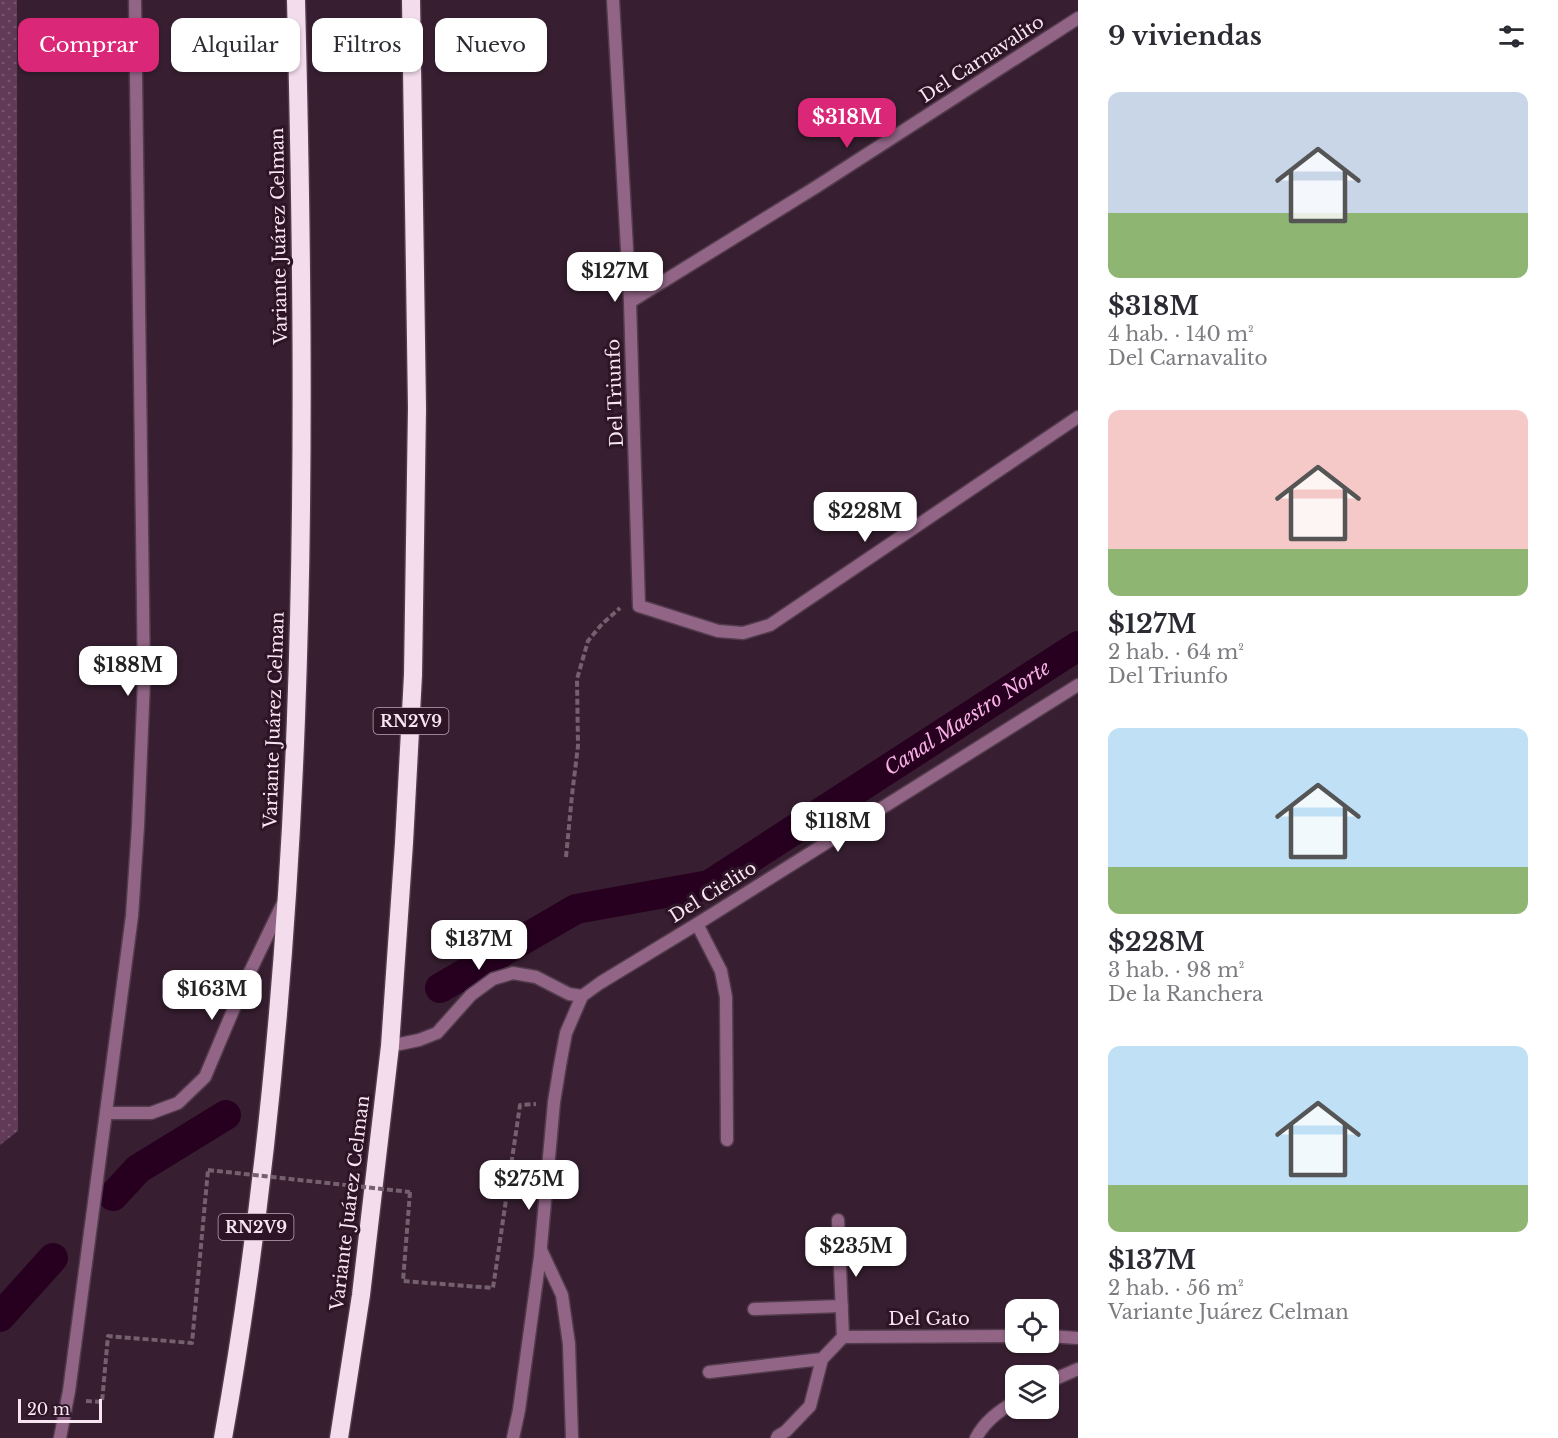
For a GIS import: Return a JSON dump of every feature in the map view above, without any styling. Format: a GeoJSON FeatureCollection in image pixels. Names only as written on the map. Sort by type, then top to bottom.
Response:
{"type":"FeatureCollection","features":[{"type":"Feature","properties":{"kind":"highway","name":"Variante Juárez Celman"},"geometry":{"type":"LineString","coordinates":[[223,1438],[260,1198],[287,894],[298,666],[301,510],[302,300],[296,0]]}},
{"type":"Feature","properties":{"kind":"highway","name":"Variante Juárez Celman"},"geometry":{"type":"LineString","coordinates":[[339,1438],[364,1271],[390,1046],[408,776],[413,675],[417,408],[411,0]]}},
{"type":"Feature","properties":{"kind":"street"},"geometry":{"type":"LineString","coordinates":[[60,1438],[68,1396],[132,916],[144,680],[135,0]]}},
{"type":"Feature","properties":{"kind":"street","name":"Del Triunfo"},"geometry":{"type":"LineString","coordinates":[[613,0],[630,302],[639,606]]}},
{"type":"Feature","properties":{"kind":"street","name":"Del Carnavalito"},"geometry":{"type":"LineString","coordinates":[[630,302],[816,188],[1078,18]]}},
{"type":"Feature","properties":{"kind":"street"},"geometry":{"type":"LineString","coordinates":[[639,606],[718,631],[743,633],[770,625],[1078,417]]}},
{"type":"Feature","properties":{"kind":"street","name":"Del Cielito"},"geometry":{"type":"LineString","coordinates":[[582,996],[1078,685]]}},
{"type":"Feature","properties":{"kind":"street"},"geometry":{"type":"LineString","coordinates":[[106,1113],[151,1113],[178,1103],[205,1077],[245,982],[287,894]]}},
{"type":"Feature","properties":{"kind":"street"},"geometry":{"type":"LineString","coordinates":[[697,924],[721,971],[726,997],[727,1140]]}},
{"type":"Feature","properties":{"kind":"street"},"geometry":{"type":"LineString","coordinates":[[390,1046],[419,1040],[437,1033],[471,995],[493,979],[513,973],[536,977],[569,994],[582,996],[566,1033],[554,1102],[541,1250],[519,1410],[513,1438]]}},
{"type":"Feature","properties":{"kind":"street"},"geometry":{"type":"LineString","coordinates":[[777,1438],[810,1406],[822,1359],[843,1337],[838,1220]]}},
{"type":"Feature","properties":{"kind":"street"},"geometry":{"type":"LineString","coordinates":[[541,1250],[562,1295],[569,1344],[572,1438]]}},
{"type":"Feature","properties":{"kind":"street"},"geometry":{"type":"LineString","coordinates":[[754,1310],[842,1306]]}},
{"type":"Feature","properties":{"kind":"street","name":"Del Gato"},"geometry":{"type":"LineString","coordinates":[[843,1337],[1005,1336]]}},
{"type":"Feature","properties":{"kind":"street"},"geometry":{"type":"LineString","coordinates":[[1059,1337],[1078,1338]]}},
{"type":"Feature","properties":{"kind":"street"},"geometry":{"type":"LineString","coordinates":[[709,1372],[822,1359]]}},
{"type":"Feature","properties":{"kind":"street"},"geometry":{"type":"LineString","coordinates":[[1059,1377],[1078,1369]]}},
{"type":"Feature","properties":{"kind":"street"},"geometry":{"type":"LineString","coordinates":[[976,1438],[981,1428],[1005,1407]]}},
{"type":"Feature","properties":{"kind":"path"},"geometry":{"type":"LineString","coordinates":[[566,857],[579,746],[577,679],[588,641],[602,624],[621,608],[639,606]]}},
{"type":"Feature","properties":{"kind":"path"},"geometry":{"type":"LineString","coordinates":[[102,1402],[108,1336],[192,1343],[208,1170],[410,1192],[403,1281],[493,1288],[520,1105]]}},
{"type":"Feature","properties":{"kind":"shaded area"},"geometry":{"type":"Polygon","coordinates":[[[0,0],[17,0],[18,1131],[0,1145],[0,0]]]}},
{"type":"Feature","properties":{"kind":"waterway","name":"Canal Maestro Norte"},"geometry":{"type":"LineString","coordinates":[[440,988],[576,909],[709,885],[1078,646]]}},
{"type":"Feature","properties":{"kind":"waterway","name":"Canal Maestro Norte"},"geometry":{"type":"LineString","coordinates":[[113,1196],[138,1169],[226,1115]]}},
{"type":"Feature","properties":{"kind":"waterway","name":"Canal Maestro Norte"},"geometry":{"type":"LineString","coordinates":[[0,1317],[53,1258]]}}]}
